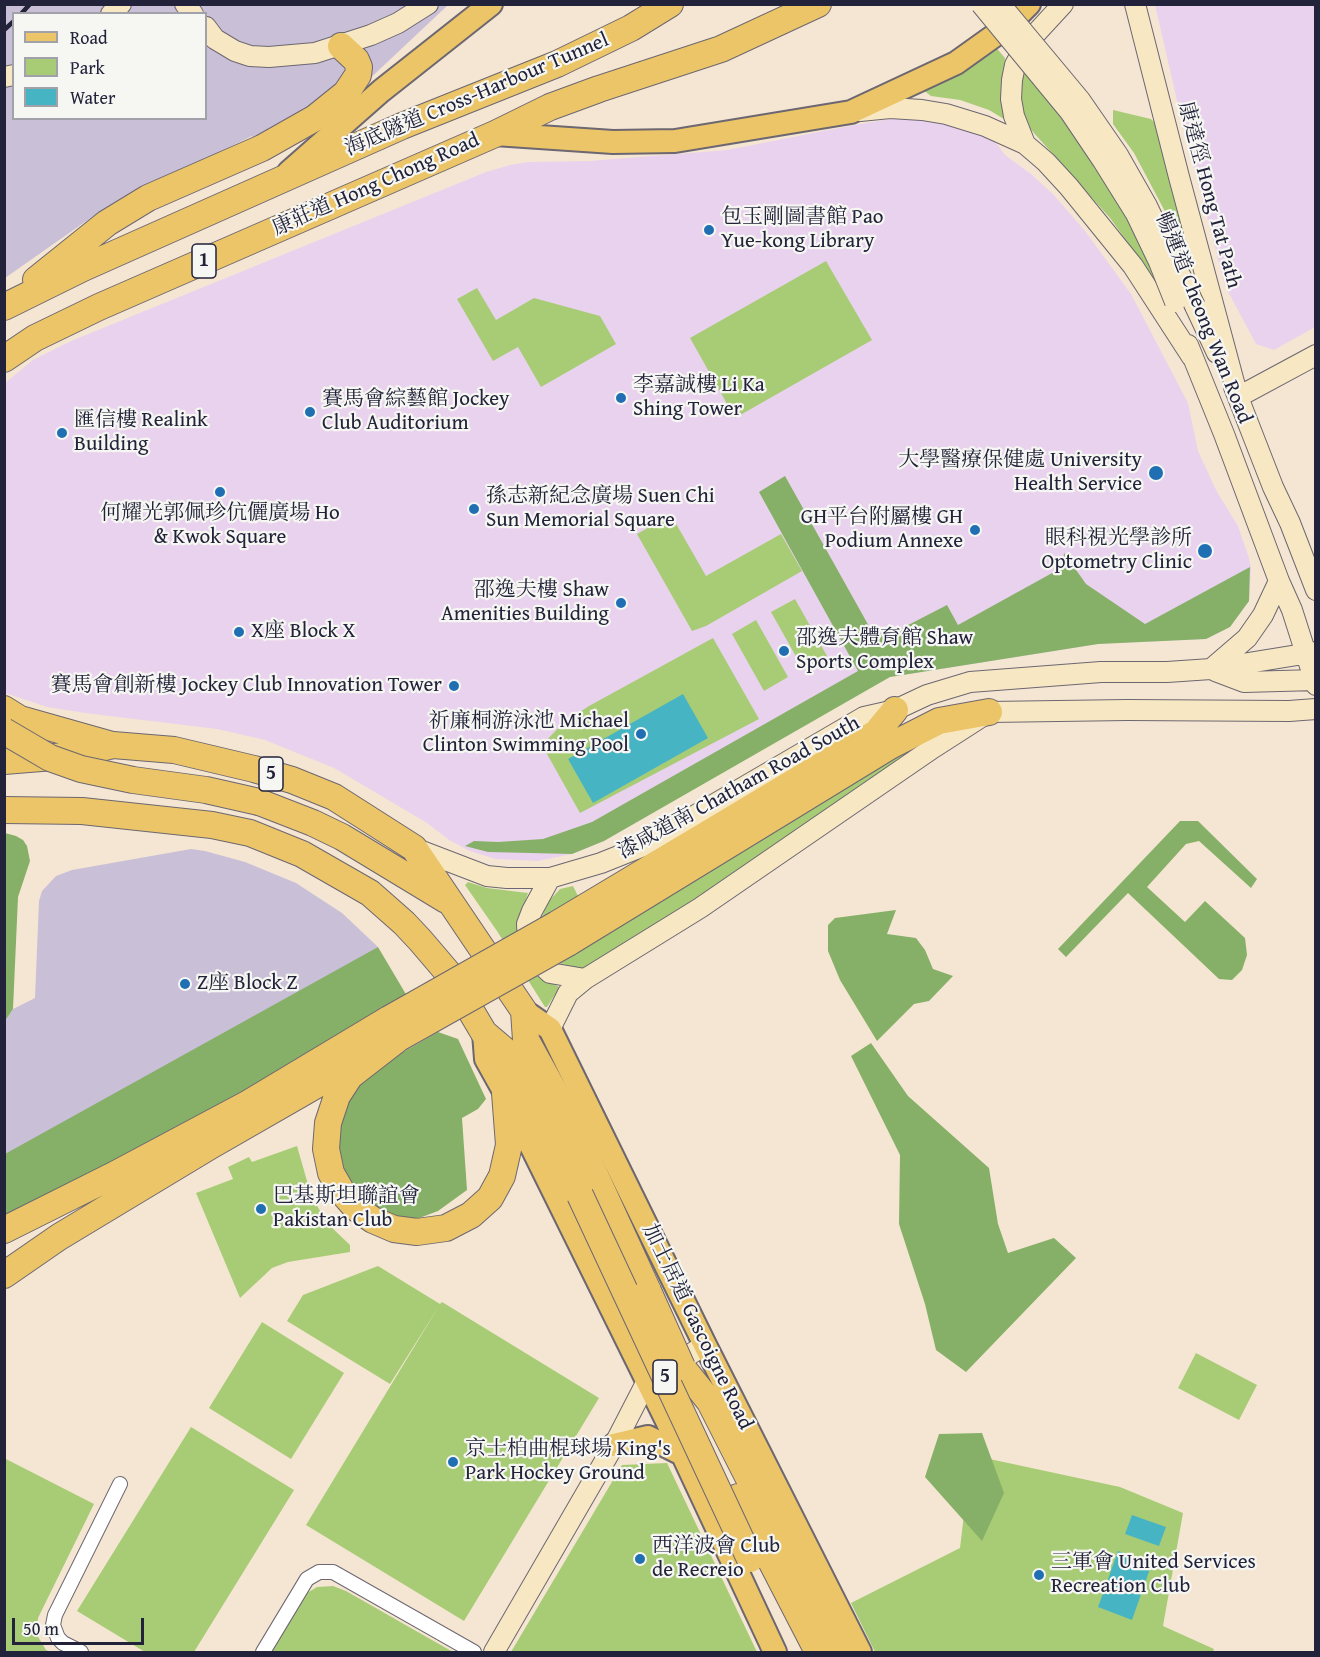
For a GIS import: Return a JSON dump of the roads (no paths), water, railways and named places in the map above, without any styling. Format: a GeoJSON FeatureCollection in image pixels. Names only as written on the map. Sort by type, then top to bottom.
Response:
{"type":"FeatureCollection","features":[{"type":"Feature","properties":{"kind":"highway","name":"海底隧道 Cross-Harbour Tunnel"},"geometry":{"type":"LineString","coordinates":[[282,179],[402,126],[557,64],[622,33],[670,4]]}},
{"type":"Feature","properties":{"kind":"highway","name":"海底隧道 Cross-Harbour Tunnel"},"geometry":{"type":"LineString","coordinates":[[495,134],[550,107],[721,49],[818,4]]}},
{"type":"Feature","properties":{"kind":"highway"},"geometry":{"type":"LineString","coordinates":[[6,306],[107,223],[148,198],[262,148],[315,118],[354,84],[359,67],[350,53],[341,46]]}},
{"type":"Feature","properties":{"kind":"highway","name":"康莊道 Hong Chong Road"},"geometry":{"type":"LineString","coordinates":[[4,359],[35,338],[99,306],[495,134]]}},
{"type":"Feature","properties":{"kind":"highway","name":"康莊道 Hong Chong Road"},"geometry":{"type":"LineString","coordinates":[[6,306],[82,268],[282,179]]}},
{"type":"Feature","properties":{"kind":"highway"},"geometry":{"type":"LineString","coordinates":[[4,709],[20,719],[112,745]]}},
{"type":"Feature","properties":{"kind":"highway"},"geometry":{"type":"LineString","coordinates":[[562,934],[876,733],[895,710]]}},
{"type":"Feature","properties":{"kind":"highway"},"geometry":{"type":"LineString","coordinates":[[4,1230],[394,1029],[890,746],[939,721],[989,712]]}},
{"type":"Feature","properties":{"kind":"highway"},"geometry":{"type":"LineString","coordinates":[[4,730],[44,755],[81,769],[133,780],[226,794],[259,802],[342,837],[452,903]]}},
{"type":"Feature","properties":{"kind":"highway","name":"漆咸道南 Chatham Road South"},"geometry":{"type":"LineString","coordinates":[[4,761],[66,756],[112,745],[174,750],[292,780],[334,797],[414,848],[524,1011]]}},
{"type":"Feature","properties":{"kind":"highway","name":"5"},"geometry":{"type":"LineString","coordinates":[[4,810],[82,811],[213,825],[250,833],[302,854],[370,893],[404,923],[449,974],[484,1033],[504,1050],[548,1128],[590,1190],[682,1367],[694,1406],[780,1580],[797,1652]]}},
{"type":"Feature","properties":{"kind":"highway","name":"5"},"geometry":{"type":"LineString","coordinates":[[524,1011],[526,1040],[569,1118],[590,1190],[750,1559],[797,1652]]}},
{"type":"Feature","properties":{"kind":"highway"},"geometry":{"type":"LineString","coordinates":[[394,1029],[350,1076],[337,1096],[328,1123],[326,1149],[331,1173],[342,1192],[356,1208],[374,1220],[394,1229],[417,1232],[446,1228],[471,1215],[490,1198],[502,1176],[509,1144],[505,1093]]}},
{"type":"Feature","properties":{"kind":"highway"},"geometry":{"type":"LineString","coordinates":[[4,1275],[58,1237],[323,1080],[394,1029]]}},
{"type":"Feature","properties":{"kind":"highway"},"geometry":{"type":"LineString","coordinates":[[682,1367],[710,1402],[837,1653]]}},
{"type":"Feature","properties":{"kind":"main road"},"geometry":{"type":"LineString","coordinates":[[207,28],[215,39],[235,51],[250,56],[269,57],[315,53],[341,46],[398,23],[428,4]]}},
{"type":"Feature","properties":{"kind":"main road"},"geometry":{"type":"LineString","coordinates":[[282,179],[351,116],[491,4]]}},
{"type":"Feature","properties":{"kind":"main road","name":"暢運道 Cheong Wan Road"},"geometry":{"type":"LineString","coordinates":[[981,4],[1070,112],[1136,214],[1175,302],[1192,357],[1314,669]]}},
{"type":"Feature","properties":{"kind":"main road","name":"暢運道 Cheong Wan Road"},"geometry":{"type":"LineString","coordinates":[[1000,4],[1080,100],[1118,155],[1147,206],[1238,397],[1273,487],[1310,565],[1316,590]]}},
{"type":"Feature","properties":{"kind":"main road","name":"康莊道 Hong Chong Road"},"geometry":{"type":"LineString","coordinates":[[495,134],[614,142],[675,141],[851,112],[956,63],[1005,28],[1029,4]]}},
{"type":"Feature","properties":{"kind":"main road"},"geometry":{"type":"LineString","coordinates":[[1025,144],[1016,123],[1011,99],[1015,65],[1028,42],[1063,4]]}},
{"type":"Feature","properties":{"kind":"main road","name":"康達徑 Hong Tat Path"},"geometry":{"type":"LineString","coordinates":[[1135,4],[1238,397]]}},
{"type":"Feature","properties":{"kind":"main road"},"geometry":{"type":"LineString","coordinates":[[851,112],[890,108],[939,113],[985,126],[1025,144],[1046,162],[1069,187],[1133,266],[1192,357]]}},
{"type":"Feature","properties":{"kind":"main road"},"geometry":{"type":"LineString","coordinates":[[1238,397],[1316,354]]}},
{"type":"Feature","properties":{"kind":"main road"},"geometry":{"type":"LineString","coordinates":[[1211,669],[1247,638],[1263,615],[1279,581]]}},
{"type":"Feature","properties":{"kind":"main road","name":"漆咸道南 Chatham Road South"},"geometry":{"type":"LineString","coordinates":[[414,848],[487,876],[550,878],[601,863],[641,847],[864,717],[895,710],[927,695],[970,682],[1070,674],[1211,669],[1314,669]]}},
{"type":"Feature","properties":{"kind":"main road"},"geometry":{"type":"LineString","coordinates":[[550,1029],[568,993],[585,979],[700,908],[989,712],[1316,709]]}},
{"type":"Feature","properties":{"kind":"main road"},"geometry":{"type":"LineString","coordinates":[[550,878],[527,924],[528,943],[536,960],[550,973],[585,979]]}},
{"type":"Feature","properties":{"kind":"main road","name":"加士居道 Gascoigne Road"},"geometry":{"type":"LineString","coordinates":[[524,1011],[550,1029],[860,1653]]}},
{"type":"Feature","properties":{"kind":"main road"},"geometry":{"type":"LineString","coordinates":[[484,1033],[486,1059],[647,1381],[747,1589],[797,1652]]}},
{"type":"Feature","properties":{"kind":"main road"},"geometry":{"type":"LineString","coordinates":[[494,1653],[614,1444],[647,1381],[705,1345]]}},
{"type":"Feature","properties":{"kind":"main road"},"geometry":{"type":"LineString","coordinates":[[614,1444],[648,1437],[682,1454]]}},
{"type":"Feature","properties":{"kind":"street"},"geometry":{"type":"LineString","coordinates":[[81,1653],[58,1638],[53,1625],[55,1616],[120,1484]]}},
{"type":"Feature","properties":{"kind":"street"},"geometry":{"type":"LineString","coordinates":[[263,1653],[307,1580],[319,1572],[333,1572],[474,1653]]}},
{"type":"Feature","properties":{"kind":"water","name":"祈廉桐游泳池 Michael Clinton Swimming Pool"},"geometry":{"type":"Polygon","coordinates":[[[683,694],[708,738],[593,803],[568,759],[683,694]]]}},
{"type":"Feature","properties":{"kind":"water"},"geometry":{"type":"Polygon","coordinates":[[[1132,1515],[1166,1527],[1159,1546],[1125,1534],[1132,1515]]]}},
{"type":"Feature","properties":{"kind":"water"},"geometry":{"type":"Polygon","coordinates":[[[1118,1551],[1152,1563],[1132,1620],[1098,1607],[1118,1551]]]}},
{"type":"Feature","properties":{"kind":"railway"},"geometry":{"type":"LineString","coordinates":[[23,12],[30,4]]}},
{"type":"Feature","properties":{"kind":"railway"},"geometry":{"type":"LineString","coordinates":[[4,30],[12,23]]}},
{"type":"Feature","properties":{"kind":"place","name":"包玉剛圖書館 Pao Yue-kong Library"},"geometry":{"type":"Point","coordinates":[709,230]}},
{"type":"Feature","properties":{"kind":"place","name":"李嘉誠樓 Li Ka Shing Tower"},"geometry":{"type":"Point","coordinates":[621,398]}},
{"type":"Feature","properties":{"kind":"place","name":"賽馬會綜藝館 Jockey Club Auditorium"},"geometry":{"type":"Point","coordinates":[310,412]}},
{"type":"Feature","properties":{"kind":"place","name":"匯信樓 Realink Building"},"geometry":{"type":"Point","coordinates":[62,433]}},
{"type":"Feature","properties":{"kind":"place","name":"大學醫療保健處 University Health Service"},"geometry":{"type":"Point","coordinates":[1156,473]}},
{"type":"Feature","properties":{"kind":"place","name":"何耀光郭佩珍伉儷廣場 Ho & Kwok Square"},"geometry":{"type":"Point","coordinates":[220,492]}},
{"type":"Feature","properties":{"kind":"place","name":"孫志新紀念廣場 Suen Chi Sun Memorial Square"},"geometry":{"type":"Point","coordinates":[474,509]}},
{"type":"Feature","properties":{"kind":"place","name":"GH平台附屬樓 GH Podium Annexe"},"geometry":{"type":"Point","coordinates":[975,530]}},
{"type":"Feature","properties":{"kind":"place","name":"眼科視光學診所 Optometry Clinic"},"geometry":{"type":"Point","coordinates":[1205,551]}},
{"type":"Feature","properties":{"kind":"place","name":"邵逸夫樓 Shaw Amenities Building"},"geometry":{"type":"Point","coordinates":[621,603]}},
{"type":"Feature","properties":{"kind":"place","name":"X座 Block X"},"geometry":{"type":"Point","coordinates":[239,632]}},
{"type":"Feature","properties":{"kind":"place","name":"邵逸夫體育館 Shaw Sports Complex"},"geometry":{"type":"Point","coordinates":[784,651]}},
{"type":"Feature","properties":{"kind":"place","name":"賽馬會創新樓 Jockey Club Innovation Tower"},"geometry":{"type":"Point","coordinates":[454,686]}},
{"type":"Feature","properties":{"kind":"place","name":"祈廉桐游泳池 Michael Clinton Swimming Pool"},"geometry":{"type":"Point","coordinates":[641,734]}},
{"type":"Feature","properties":{"kind":"place","name":"Z座 Block Z"},"geometry":{"type":"Point","coordinates":[185,984]}},
{"type":"Feature","properties":{"kind":"place","name":"巴基斯坦聯誼會 Pakistan Club"},"geometry":{"type":"Point","coordinates":[261,1209]}},
{"type":"Feature","properties":{"kind":"place","name":"京士柏曲棍球場 King's Park Hockey Ground"},"geometry":{"type":"Point","coordinates":[453,1462]}},
{"type":"Feature","properties":{"kind":"place","name":"西洋波會 Club de Recreio"},"geometry":{"type":"Point","coordinates":[640,1559]}},
{"type":"Feature","properties":{"kind":"place","name":"三軍會 United Services Recreation Club"},"geometry":{"type":"Point","coordinates":[1039,1575]}}]}
